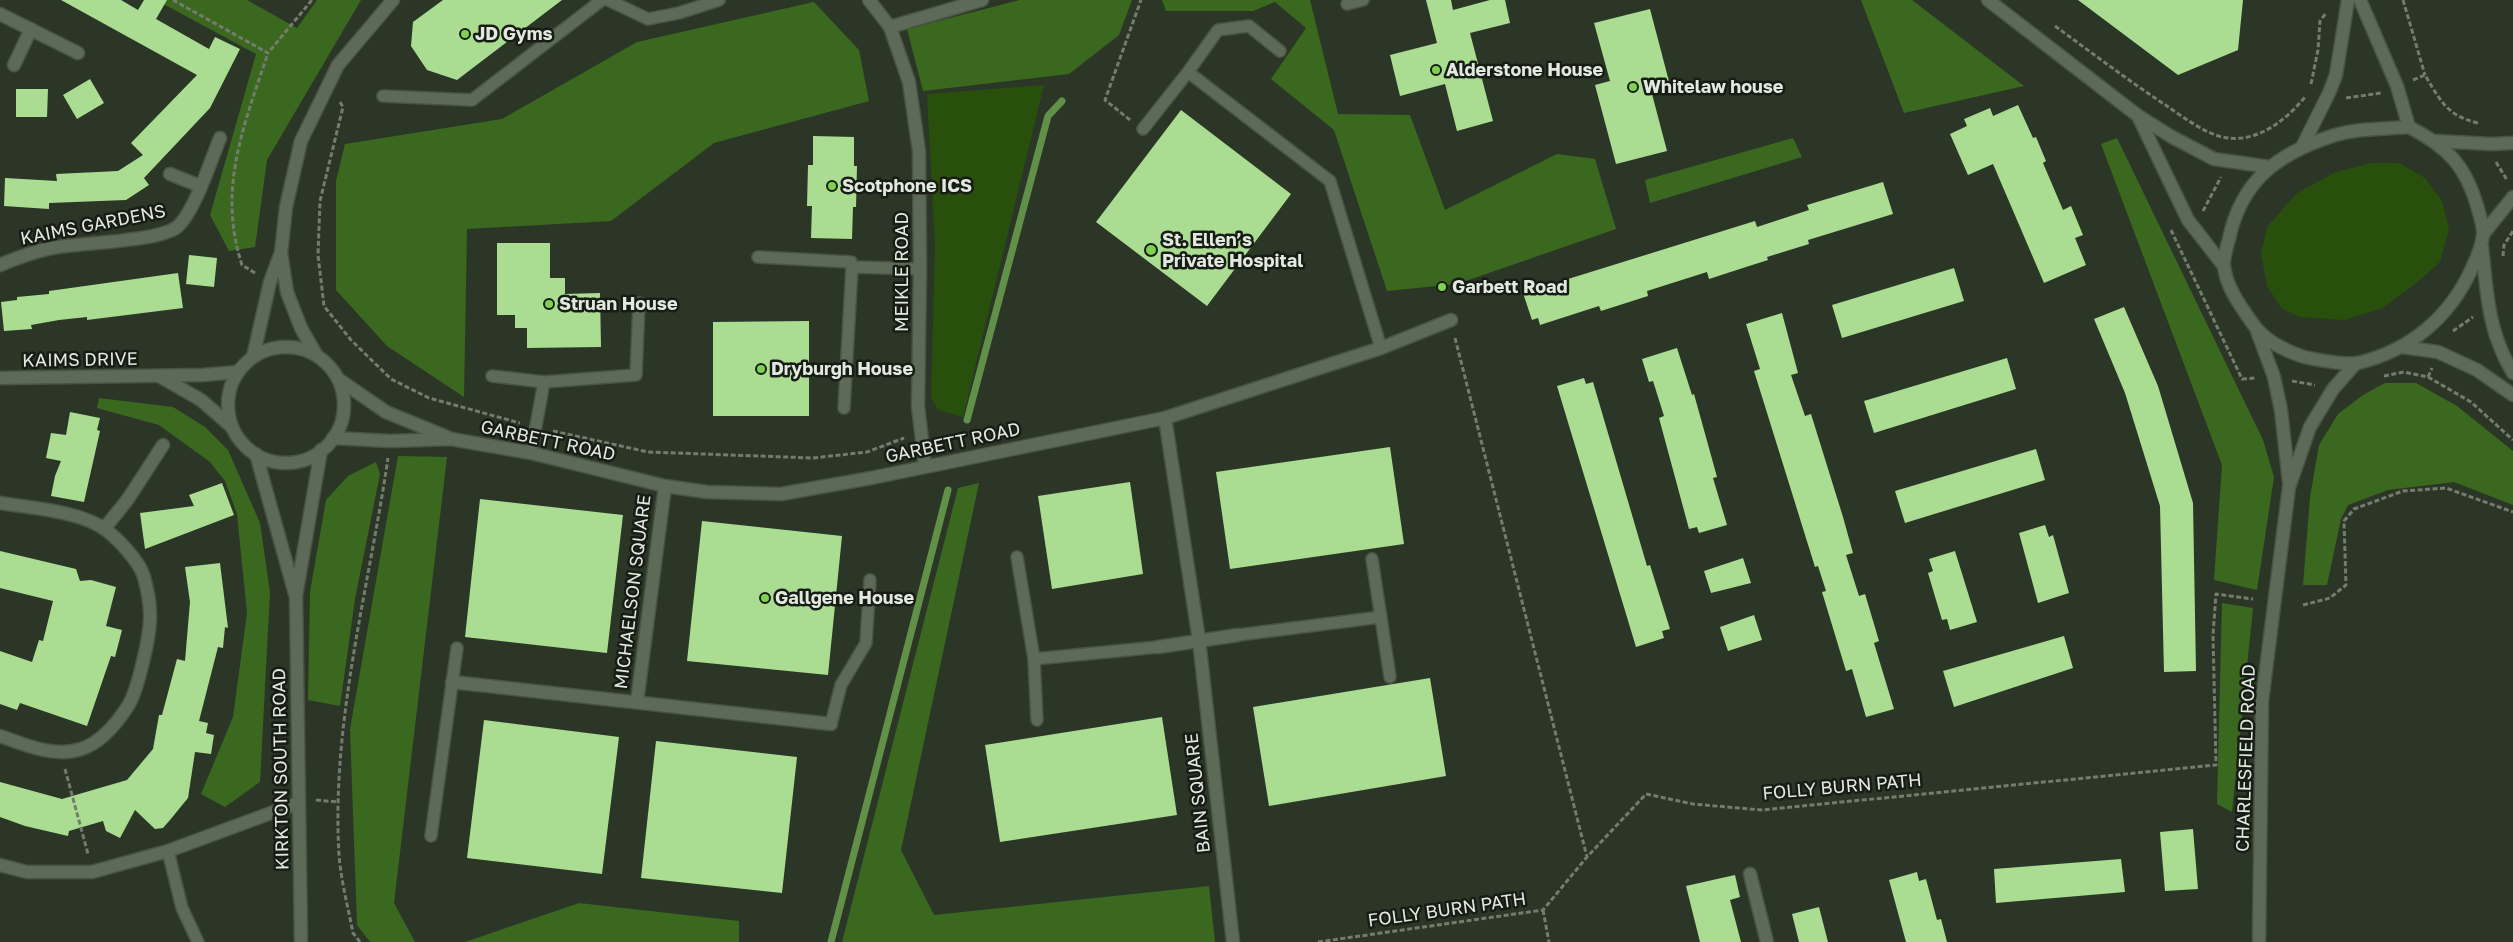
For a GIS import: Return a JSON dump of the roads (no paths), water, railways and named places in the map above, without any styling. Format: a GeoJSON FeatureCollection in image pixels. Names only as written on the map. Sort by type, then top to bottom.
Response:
{"type":"FeatureCollection","features":[{"type":"Feature","properties":{"kind":"street"},"geometry":{"type":"LineString","coordinates":[[317,356],[300,328],[286,292],[281,253],[286,207],[301,141],[338,65],[393,0]]}},
{"type":"Feature","properties":{"kind":"street","name":"MEIKLE ROAD"},"geometry":{"type":"LineString","coordinates":[[869,0],[890,27],[909,82],[919,151],[918,406],[925,466]]}},
{"type":"Feature","properties":{"kind":"street"},"geometry":{"type":"LineString","coordinates":[[890,27],[982,0]]}},
{"type":"Feature","properties":{"kind":"street"},"geometry":{"type":"LineString","coordinates":[[1988,0],[2137,115],[2172,138],[2214,159],[2270,167]]}},
{"type":"Feature","properties":{"kind":"street"},"geometry":{"type":"LineString","coordinates":[[2302,147],[2336,75],[2348,0]]}},
{"type":"Feature","properties":{"kind":"street"},"geometry":{"type":"LineString","coordinates":[[2360,0],[2397,86],[2409,127]]}},
{"type":"Feature","properties":{"kind":"street"},"geometry":{"type":"LineString","coordinates":[[0,14],[78,53]]}},
{"type":"Feature","properties":{"kind":"street"},"geometry":{"type":"LineString","coordinates":[[14,65],[30,29]]}},
{"type":"Feature","properties":{"kind":"street"},"geometry":{"type":"LineString","coordinates":[[2137,115],[2188,220],[2223,265],[2234,296],[2257,329],[2276,344],[2296,354],[2314,359],[2356,363],[2402,347],[2427,331],[2446,312],[2465,284],[2482,247]]}},
{"type":"Feature","properties":{"kind":"street"},"geometry":{"type":"LineString","coordinates":[[2223,265],[2232,221],[2246,192],[2270,167],[2302,147],[2334,135],[2409,127],[2435,141],[2457,163],[2473,193],[2484,233],[2482,247],[2488,307],[2496,342],[2513,373]]}},
{"type":"Feature","properties":{"kind":"street","name":"KAIMS GARDENS"},"geometry":{"type":"LineString","coordinates":[[0,265],[26,254],[57,247],[156,235],[176,228],[188,214],[220,138]]}},
{"type":"Feature","properties":{"kind":"street"},"geometry":{"type":"LineString","coordinates":[[2435,141],[2491,144],[2513,143]]}},
{"type":"Feature","properties":{"kind":"street"},"geometry":{"type":"LineString","coordinates":[[170,174],[200,186]]}},
{"type":"Feature","properties":{"kind":"street"},"geometry":{"type":"LineString","coordinates":[[2484,233],[2513,197]]}},
{"type":"Feature","properties":{"kind":"street"},"geometry":{"type":"LineString","coordinates":[[253,356],[270,282],[281,253]]}},
{"type":"Feature","properties":{"kind":"street","name":"GARBETT ROAD"},"geometry":{"type":"LineString","coordinates":[[333,438],[390,441],[451,439],[531,453],[665,486],[708,492],[781,494],[1165,418],[1381,348],[1451,320]]}},
{"type":"Feature","properties":{"kind":"street","name":"CHARLESFIELD ROAD"},"geometry":{"type":"LineString","coordinates":[[2257,329],[2274,377],[2281,410],[2289,486]]}},
{"type":"Feature","properties":{"kind":"street"},"geometry":{"type":"LineString","coordinates":[[284,346],[306,350],[317,356],[331,368],[338,379],[343,398],[343,413],[333,438],[322,450],[312,456],[291,462],[270,460],[256,454],[240,441],[232,427],[228,402],[230,387],[238,372],[253,356],[284,346]]}},
{"type":"Feature","properties":{"kind":"street"},"geometry":{"type":"LineString","coordinates":[[2402,347],[2438,352],[2476,370],[2513,396]]}},
{"type":"Feature","properties":{"kind":"street","name":"CHARLESFIELD ROAD"},"geometry":{"type":"LineString","coordinates":[[2259,942],[2262,701],[2289,486],[2310,427],[2333,388],[2356,363]]}},
{"type":"Feature","properties":{"kind":"street","name":"KAIMS DRIVE"},"geometry":{"type":"LineString","coordinates":[[0,378],[160,376],[238,372]]}},
{"type":"Feature","properties":{"kind":"street","name":"KAIMS DRIVE"},"geometry":{"type":"LineString","coordinates":[[160,376],[200,400],[232,427]]}},
{"type":"Feature","properties":{"kind":"street","name":"GARBETT ROAD"},"geometry":{"type":"LineString","coordinates":[[338,379],[386,412],[451,439]]}},
{"type":"Feature","properties":{"kind":"street","name":"BAIN SQUARE"},"geometry":{"type":"LineString","coordinates":[[1165,418],[1198,640],[1233,942]]}},
{"type":"Feature","properties":{"kind":"street"},"geometry":{"type":"LineString","coordinates":[[104,529],[128,499],[163,445]]}},
{"type":"Feature","properties":{"kind":"street","name":"KIRKTON SOUTH ROAD"},"geometry":{"type":"LineString","coordinates":[[301,942],[296,596],[322,450]]}},
{"type":"Feature","properties":{"kind":"street","name":"KIRKTON SOUTH ROAD"},"geometry":{"type":"LineString","coordinates":[[256,454],[296,596]]}},
{"type":"Feature","properties":{"kind":"street","name":"MICHAELSON SQUARE"},"geometry":{"type":"LineString","coordinates":[[636,702],[665,486]]}},
{"type":"Feature","properties":{"kind":"street"},"geometry":{"type":"LineString","coordinates":[[0,503],[79,518],[104,529],[122,543],[143,574],[150,614],[147,643],[129,705],[100,739],[82,749],[61,753],[37,749],[0,736]]}},
{"type":"Feature","properties":{"kind":"street"},"geometry":{"type":"LineString","coordinates":[[1158,647],[1238,635]]}},
{"type":"Feature","properties":{"kind":"street","name":"MICHAELSON SQUARE"},"geometry":{"type":"LineString","coordinates":[[452,682],[831,724]]}},
{"type":"Feature","properties":{"kind":"street"},"geometry":{"type":"LineString","coordinates":[[0,865],[28,872],[92,872],[168,851],[298,804]]}},
{"type":"Feature","properties":{"kind":"street"},"geometry":{"type":"LineString","coordinates":[[1750,874],[1767,942]]}},
{"type":"Feature","properties":{"kind":"lane"},"geometry":{"type":"LineString","coordinates":[[383,96],[472,100],[602,0]]}},
{"type":"Feature","properties":{"kind":"lane"},"geometry":{"type":"LineString","coordinates":[[608,0],[648,19],[679,13],[719,0]]}},
{"type":"Feature","properties":{"kind":"lane"},"geometry":{"type":"LineString","coordinates":[[1347,4],[1363,0]]}},
{"type":"Feature","properties":{"kind":"lane"},"geometry":{"type":"LineString","coordinates":[[1143,129],[1218,30],[1249,26],[1280,51]]}},
{"type":"Feature","properties":{"kind":"lane"},"geometry":{"type":"LineString","coordinates":[[1188,72],[1330,181],[1381,348]]}},
{"type":"Feature","properties":{"kind":"lane"},"geometry":{"type":"LineString","coordinates":[[758,257],[851,262],[844,408]]}},
{"type":"Feature","properties":{"kind":"lane"},"geometry":{"type":"LineString","coordinates":[[852,267],[920,269]]}},
{"type":"Feature","properties":{"kind":"lane"},"geometry":{"type":"LineString","coordinates":[[492,376],[544,382],[636,375],[639,303]]}},
{"type":"Feature","properties":{"kind":"lane"},"geometry":{"type":"LineString","coordinates":[[531,453],[544,382]]}},
{"type":"Feature","properties":{"kind":"lane"},"geometry":{"type":"LineString","coordinates":[[1017,558],[1034,659],[1037,720]]}},
{"type":"Feature","properties":{"kind":"lane"},"geometry":{"type":"LineString","coordinates":[[1372,559],[1390,677]]}},
{"type":"Feature","properties":{"kind":"lane"},"geometry":{"type":"LineString","coordinates":[[831,724],[841,685],[866,643],[870,580]]}},
{"type":"Feature","properties":{"kind":"lane"},"geometry":{"type":"LineString","coordinates":[[1238,635],[1381,618]]}},
{"type":"Feature","properties":{"kind":"lane"},"geometry":{"type":"LineString","coordinates":[[1034,659],[1158,647]]}},
{"type":"Feature","properties":{"kind":"lane"},"geometry":{"type":"LineString","coordinates":[[431,836],[457,648]]}},
{"type":"Feature","properties":{"kind":"lane"},"geometry":{"type":"LineString","coordinates":[[168,851],[182,908],[198,942]]}},
{"type":"Feature","properties":{"kind":"waterway"},"geometry":{"type":"LineString","coordinates":[[967,420],[1048,116],[1062,101]]}},
{"type":"Feature","properties":{"kind":"waterway"},"geometry":{"type":"LineString","coordinates":[[831,942],[948,490]]}},
{"type":"Feature","properties":{"kind":"place","name":"JD Gyms"},"geometry":{"type":"Point","coordinates":[465,34]}},
{"type":"Feature","properties":{"kind":"place","name":"Alderstone House"},"geometry":{"type":"Point","coordinates":[1436,70]}},
{"type":"Feature","properties":{"kind":"place","name":"Whitelaw house"},"geometry":{"type":"Point","coordinates":[1633,87]}},
{"type":"Feature","properties":{"kind":"place","name":"Scotphone ICS"},"geometry":{"type":"Point","coordinates":[832,186]}},
{"type":"Feature","properties":{"kind":"place","name":"St. Ellen’s Private Hospital"},"geometry":{"type":"Point","coordinates":[1151,250]}},
{"type":"Feature","properties":{"kind":"place","name":"Garbett Road"},"geometry":{"type":"Point","coordinates":[1442,287]}},
{"type":"Feature","properties":{"kind":"place","name":"Struan House"},"geometry":{"type":"Point","coordinates":[549,304]}},
{"type":"Feature","properties":{"kind":"place","name":"Dryburgh House"},"geometry":{"type":"Point","coordinates":[761,369]}},
{"type":"Feature","properties":{"kind":"place","name":"Gallgene House"},"geometry":{"type":"Point","coordinates":[765,598]}}]}
